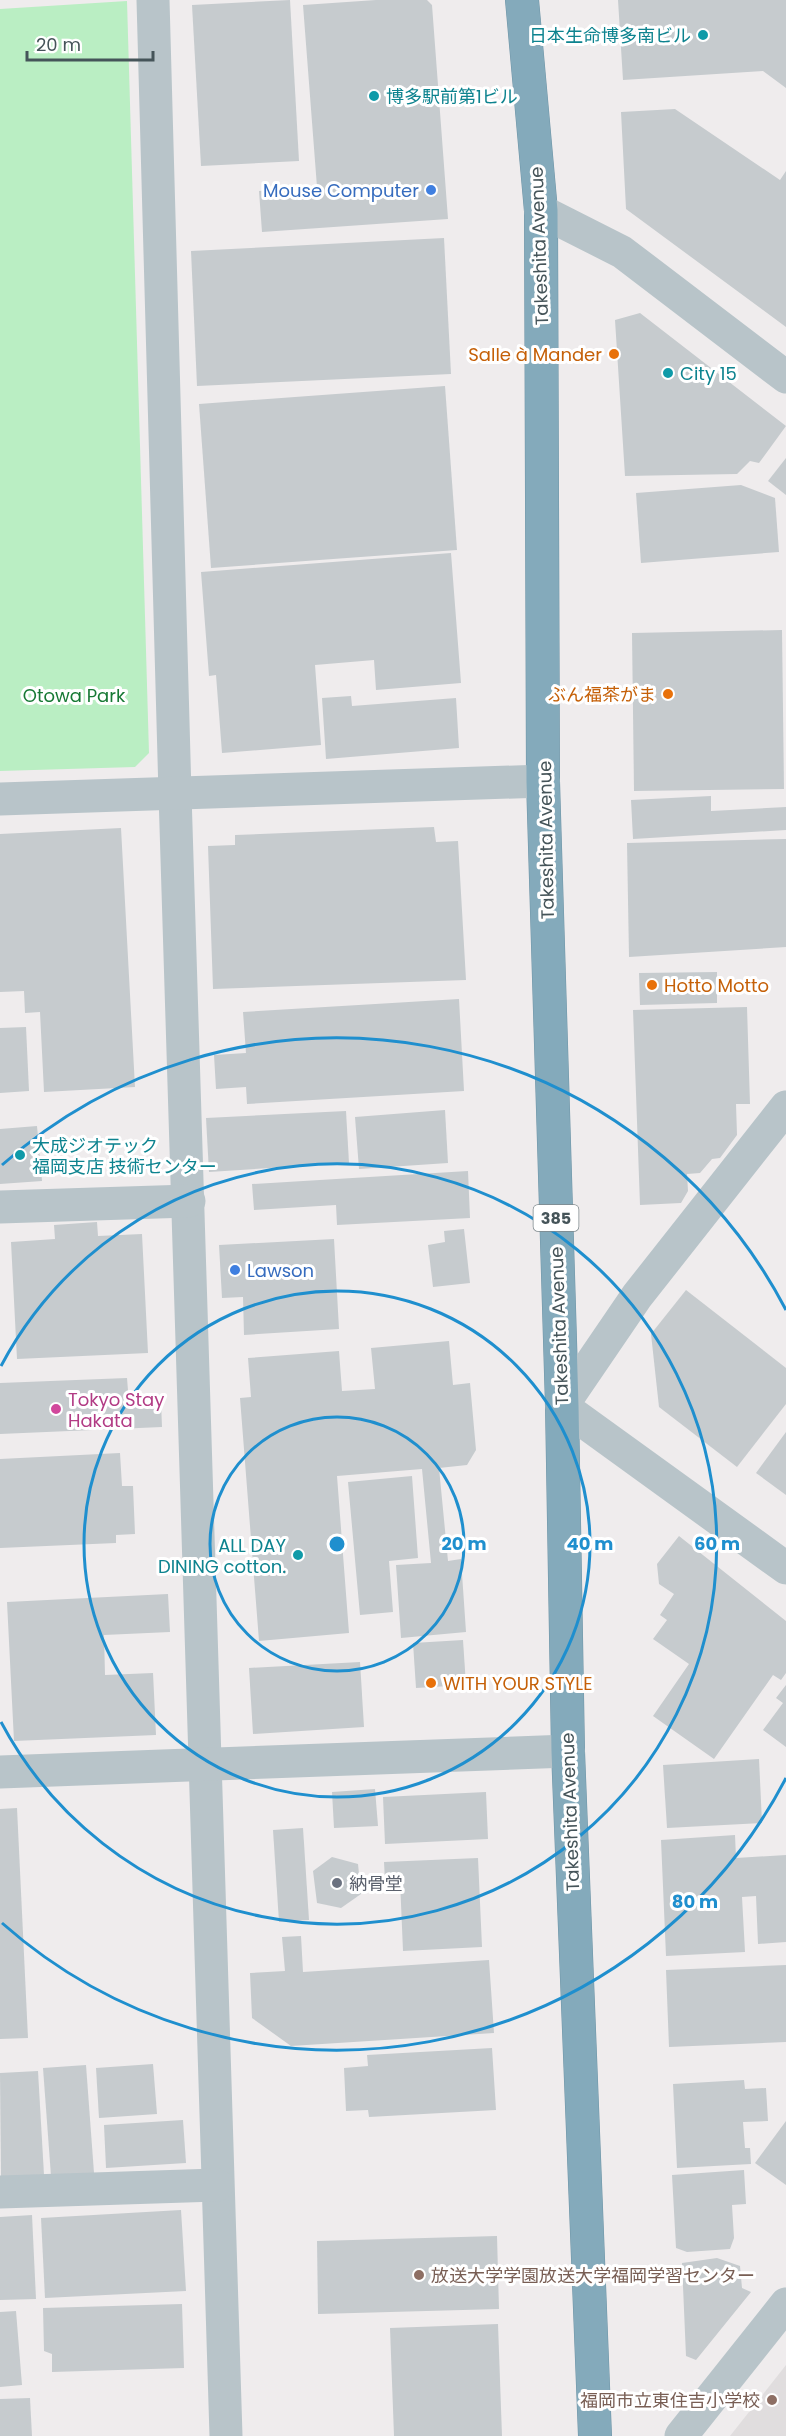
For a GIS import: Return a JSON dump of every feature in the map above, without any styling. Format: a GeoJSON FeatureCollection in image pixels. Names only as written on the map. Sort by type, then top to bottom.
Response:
{"type":"FeatureCollection","features":[{"type":"Feature","properties":{"kind":"highway","name":"Takeshita Avenue"},"geometry":{"type":"LineString","coordinates":[[522,0],[541,211],[543,781],[562,1406],[568,1751],[595,2436]]}},
{"type":"Feature","properties":{"kind":"street"},"geometry":{"type":"LineString","coordinates":[[153,0],[226,2436]]}},
{"type":"Feature","properties":{"kind":"street"},"geometry":{"type":"LineString","coordinates":[[541,211],[622,252],[786,377]]}},
{"type":"Feature","properties":{"kind":"street"},"geometry":{"type":"LineString","coordinates":[[0,799],[543,781]]}},
{"type":"Feature","properties":{"kind":"street"},"geometry":{"type":"LineString","coordinates":[[786,1107],[637,1296],[562,1406],[786,1568]]}},
{"type":"Feature","properties":{"kind":"street"},"geometry":{"type":"LineString","coordinates":[[0,1207],[189,1201]]}},
{"type":"Feature","properties":{"kind":"street"},"geometry":{"type":"LineString","coordinates":[[0,1772],[568,1751]]}},
{"type":"Feature","properties":{"kind":"street"},"geometry":{"type":"LineString","coordinates":[[0,2192],[218,2185]]}},
{"type":"Feature","properties":{"kind":"street"},"geometry":{"type":"LineString","coordinates":[[681,2436],[786,2304]]}},
{"type":"Feature","properties":{"kind":"shaded area","name":"福岡市立東住吉小学校"},"geometry":{"type":"Polygon","coordinates":[[[786,2365],[786,2436],[730,2436],[786,2365]]]}},
{"type":"Feature","properties":{"kind":"green space","name":"Otowa Park"},"geometry":{"type":"Polygon","coordinates":[[[127,1],[149,753],[135,767],[0,771],[0,9],[127,1]]]}},
{"type":"Feature","properties":{"kind":"building"},"geometry":{"type":"Polygon","coordinates":[[[290,0],[299,161],[201,166],[192,5],[290,0]]]}},
{"type":"Feature","properties":{"kind":"building","name":"博多駅前第1ビル"},"geometry":{"type":"Polygon","coordinates":[[[376,0],[427,0],[432,5],[448,219],[262,232],[259,191],[317,187],[303,5],[376,0]]]}},
{"type":"Feature","properties":{"kind":"building","name":"日本生命博多南ビル"},"geometry":{"type":"Polygon","coordinates":[[[618,0],[786,0],[786,88],[763,71],[623,80],[618,0]]]}},
{"type":"Feature","properties":{"kind":"building"},"geometry":{"type":"Polygon","coordinates":[[[675,109],[780,180],[786,171],[786,327],[626,209],[621,112],[675,109]]]}},
{"type":"Feature","properties":{"kind":"building"},"geometry":{"type":"Polygon","coordinates":[[[444,238],[451,374],[197,386],[191,251],[444,238]]]}},
{"type":"Feature","properties":{"kind":"building","name":"City 15"},"geometry":{"type":"Polygon","coordinates":[[[640,313],[786,426],[759,463],[750,461],[737,474],[625,476],[615,320],[640,313]]]}},
{"type":"Feature","properties":{"kind":"building"},"geometry":{"type":"Polygon","coordinates":[[[445,386],[457,550],[211,568],[199,404],[445,386]]]}},
{"type":"Feature","properties":{"kind":"building"},"geometry":{"type":"Polygon","coordinates":[[[786,458],[786,495],[768,481],[786,458]]]}},
{"type":"Feature","properties":{"kind":"building"},"geometry":{"type":"Polygon","coordinates":[[[741,485],[775,498],[779,552],[641,563],[636,493],[741,485]]]}},
{"type":"Feature","properties":{"kind":"building"},"geometry":{"type":"Polygon","coordinates":[[[451,553],[461,683],[376,690],[374,660],[315,665],[321,745],[222,753],[216,675],[209,676],[201,572],[451,553]]]}},
{"type":"Feature","properties":{"kind":"building"},"geometry":{"type":"Polygon","coordinates":[[[782,630],[784,789],[634,791],[632,633],[782,630]]]}},
{"type":"Feature","properties":{"kind":"building"},"geometry":{"type":"Polygon","coordinates":[[[351,696],[352,706],[456,698],[459,748],[326,759],[322,698],[351,696]]]}},
{"type":"Feature","properties":{"kind":"building"},"geometry":{"type":"Polygon","coordinates":[[[711,796],[711,811],[786,807],[786,830],[633,839],[631,800],[711,796]]]}},
{"type":"Feature","properties":{"kind":"building"},"geometry":{"type":"Polygon","coordinates":[[[434,827],[436,842],[458,841],[466,980],[213,989],[208,846],[235,845],[235,835],[434,827]]]}},
{"type":"Feature","properties":{"kind":"building"},"geometry":{"type":"Polygon","coordinates":[[[121,828],[135,1087],[44,1092],[40,1012],[25,1013],[24,991],[0,992],[0,834],[121,828]]]}},
{"type":"Feature","properties":{"kind":"building"},"geometry":{"type":"Polygon","coordinates":[[[786,839],[786,947],[629,957],[627,843],[786,839]]]}},
{"type":"Feature","properties":{"kind":"building"},"geometry":{"type":"Polygon","coordinates":[[[717,972],[717,1003],[640,1005],[639,973],[717,972]]]}},
{"type":"Feature","properties":{"kind":"building"},"geometry":{"type":"Polygon","coordinates":[[[459,999],[464,1091],[247,1104],[246,1087],[216,1089],[214,1055],[246,1053],[243,1012],[459,999]]]}},
{"type":"Feature","properties":{"kind":"building"},"geometry":{"type":"Polygon","coordinates":[[[747,1007],[750,1104],[736,1104],[737,1135],[720,1158],[712,1159],[700,1173],[687,1174],[688,1191],[681,1203],[640,1205],[633,1010],[747,1007]]]}},
{"type":"Feature","properties":{"kind":"building"},"geometry":{"type":"Polygon","coordinates":[[[26,1027],[29,1091],[0,1093],[0,1028],[26,1027]]]}},
{"type":"Feature","properties":{"kind":"building"},"geometry":{"type":"Polygon","coordinates":[[[445,1110],[448,1163],[359,1169],[355,1117],[445,1110]]]}},
{"type":"Feature","properties":{"kind":"building"},"geometry":{"type":"Polygon","coordinates":[[[346,1111],[349,1163],[209,1172],[206,1118],[346,1111]]]}},
{"type":"Feature","properties":{"kind":"building","name":"大成ジオテック 福岡支店 技術センター"},"geometry":{"type":"Polygon","coordinates":[[[37,1126],[42,1181],[0,1184],[0,1129],[37,1126]]]}},
{"type":"Feature","properties":{"kind":"building"},"geometry":{"type":"Polygon","coordinates":[[[468,1171],[470,1218],[337,1225],[336,1205],[254,1210],[252,1184],[468,1171]]]}},
{"type":"Feature","properties":{"kind":"building"},"geometry":{"type":"Polygon","coordinates":[[[97,1222],[98,1236],[142,1234],[148,1353],[17,1359],[11,1242],[55,1239],[54,1225],[97,1222]]]}},
{"type":"Feature","properties":{"kind":"building"},"geometry":{"type":"Polygon","coordinates":[[[464,1229],[470,1283],[433,1287],[428,1245],[445,1242],[444,1231],[464,1229]]]}},
{"type":"Feature","properties":{"kind":"building"},"geometry":{"type":"Polygon","coordinates":[[[334,1239],[339,1329],[244,1335],[243,1297],[222,1298],[219,1245],[334,1239]]]}},
{"type":"Feature","properties":{"kind":"building"},"geometry":{"type":"Polygon","coordinates":[[[686,1290],[786,1368],[786,1404],[737,1467],[659,1407],[651,1334],[686,1290]]]}},
{"type":"Feature","properties":{"kind":"building","name":"ALL DAY DINING cotton."},"geometry":{"type":"Polygon","coordinates":[[[449,1341],[453,1385],[470,1383],[476,1450],[467,1465],[439,1468],[448,1561],[461,1559],[466,1632],[401,1638],[396,1565],[431,1563],[422,1469],[337,1476],[349,1633],[259,1641],[240,1398],[251,1397],[248,1358],[339,1351],[342,1391],[375,1389],[371,1348],[449,1341]]]}},
{"type":"Feature","properties":{"kind":"building"},"geometry":{"type":"Polygon","coordinates":[[[127,1378],[129,1403],[161,1402],[162,1427],[0,1434],[0,1383],[127,1378]]]}},
{"type":"Feature","properties":{"kind":"building"},"geometry":{"type":"Polygon","coordinates":[[[786,1432],[786,1495],[756,1473],[786,1432]]]}},
{"type":"Feature","properties":{"kind":"building"},"geometry":{"type":"Polygon","coordinates":[[[120,1453],[122,1486],[133,1486],[135,1534],[116,1535],[116,1543],[0,1548],[0,1459],[120,1453]]]}},
{"type":"Feature","properties":{"kind":"building"},"geometry":{"type":"Polygon","coordinates":[[[412,1476],[418,1558],[389,1561],[393,1612],[360,1615],[348,1482],[412,1476]]]}},
{"type":"Feature","properties":{"kind":"building"},"geometry":{"type":"Polygon","coordinates":[[[679,1536],[786,1621],[786,1673],[781,1680],[773,1675],[714,1759],[653,1716],[689,1664],[653,1639],[667,1620],[660,1615],[674,1594],[659,1584],[657,1564],[679,1536]]]}},
{"type":"Feature","properties":{"kind":"building"},"geometry":{"type":"Polygon","coordinates":[[[168,1594],[170,1632],[104,1635],[105,1675],[153,1673],[156,1735],[14,1741],[7,1602],[168,1594]]]}},
{"type":"Feature","properties":{"kind":"building"},"geometry":{"type":"Polygon","coordinates":[[[463,1640],[466,1685],[416,1688],[413,1643],[463,1640]]]}},
{"type":"Feature","properties":{"kind":"building"},"geometry":{"type":"Polygon","coordinates":[[[360,1662],[364,1727],[253,1734],[249,1668],[360,1662]]]}},
{"type":"Feature","properties":{"kind":"building"},"geometry":{"type":"Polygon","coordinates":[[[786,1685],[786,1747],[763,1730],[783,1703],[776,1698],[786,1685]]]}},
{"type":"Feature","properties":{"kind":"building"},"geometry":{"type":"Polygon","coordinates":[[[759,1759],[762,1823],[667,1828],[663,1765],[759,1759]]]}},
{"type":"Feature","properties":{"kind":"building"},"geometry":{"type":"Polygon","coordinates":[[[375,1789],[378,1826],[334,1828],[332,1792],[375,1789]]]}},
{"type":"Feature","properties":{"kind":"building"},"geometry":{"type":"Polygon","coordinates":[[[486,1792],[488,1839],[385,1844],[383,1797],[486,1792]]]}},
{"type":"Feature","properties":{"kind":"building"},"geometry":{"type":"Polygon","coordinates":[[[17,1808],[28,2038],[0,2039],[0,1809],[17,1808]]]}},
{"type":"Feature","properties":{"kind":"building"},"geometry":{"type":"Polygon","coordinates":[[[303,1828],[309,1920],[279,1922],[273,1830],[303,1828]]]}},
{"type":"Feature","properties":{"kind":"building"},"geometry":{"type":"Polygon","coordinates":[[[735,1835],[736,1858],[786,1855],[786,1942],[758,1944],[756,1896],[742,1897],[745,1952],[666,1956],[661,1840],[735,1835]]]}},
{"type":"Feature","properties":{"kind":"building","name":"納骨堂"},"geometry":{"type":"Polygon","coordinates":[[[332,1857],[358,1864],[361,1894],[341,1908],[317,1903],[313,1871],[332,1857]]]}},
{"type":"Feature","properties":{"kind":"building"},"geometry":{"type":"Polygon","coordinates":[[[478,1858],[482,1947],[403,1951],[400,1880],[385,1881],[384,1862],[478,1858]]]}},
{"type":"Feature","properties":{"kind":"building"},"geometry":{"type":"Polygon","coordinates":[[[301,1936],[303,1972],[489,1960],[494,2033],[291,2046],[252,2018],[250,1973],[285,1971],[282,1937],[301,1936]]]}},
{"type":"Feature","properties":{"kind":"building"},"geometry":{"type":"Polygon","coordinates":[[[786,1965],[786,2042],[669,2047],[666,1970],[786,1965]]]}},
{"type":"Feature","properties":{"kind":"building"},"geometry":{"type":"Polygon","coordinates":[[[492,2048],[496,2110],[369,2117],[368,2110],[346,2111],[344,2068],[368,2066],[367,2055],[492,2048]]]}},
{"type":"Feature","properties":{"kind":"building"},"geometry":{"type":"Polygon","coordinates":[[[153,2064],[157,2114],[99,2118],[96,2068],[153,2064]]]}},
{"type":"Feature","properties":{"kind":"building"},"geometry":{"type":"Polygon","coordinates":[[[86,2065],[94,2173],[51,2176],[43,2068],[86,2065]]]}},
{"type":"Feature","properties":{"kind":"building"},"geometry":{"type":"Polygon","coordinates":[[[38,2071],[44,2175],[1,2178],[0,2073],[38,2071]]]}},
{"type":"Feature","properties":{"kind":"building"},"geometry":{"type":"Polygon","coordinates":[[[744,2080],[745,2089],[766,2088],[768,2121],[743,2122],[745,2148],[750,2148],[751,2164],[677,2168],[673,2084],[744,2080]]]}},
{"type":"Feature","properties":{"kind":"building"},"geometry":{"type":"Polygon","coordinates":[[[183,2120],[186,2163],[106,2168],[104,2125],[183,2120]]]}},
{"type":"Feature","properties":{"kind":"building"},"geometry":{"type":"Polygon","coordinates":[[[786,2121],[786,2185],[755,2163],[786,2121]]]}},
{"type":"Feature","properties":{"kind":"building"},"geometry":{"type":"Polygon","coordinates":[[[744,2170],[746,2204],[732,2205],[734,2238],[730,2249],[687,2252],[676,2248],[672,2175],[744,2170]]]}},
{"type":"Feature","properties":{"kind":"building"},"geometry":{"type":"Polygon","coordinates":[[[181,2210],[186,2291],[45,2298],[41,2218],[181,2210]]]}},
{"type":"Feature","properties":{"kind":"building"},"geometry":{"type":"Polygon","coordinates":[[[32,2215],[36,2299],[0,2300],[0,2217],[32,2215]]]}},
{"type":"Feature","properties":{"kind":"building"},"geometry":{"type":"Polygon","coordinates":[[[497,2236],[499,2309],[318,2314],[317,2241],[497,2236]]]}},
{"type":"Feature","properties":{"kind":"building"},"geometry":{"type":"Polygon","coordinates":[[[717,2258],[740,2266],[742,2288],[751,2292],[696,2360],[686,2356],[682,2263],[717,2258]]]}},
{"type":"Feature","properties":{"kind":"building"},"geometry":{"type":"Polygon","coordinates":[[[182,2304],[184,2368],[52,2372],[52,2354],[44,2351],[43,2308],[182,2304]]]}},
{"type":"Feature","properties":{"kind":"building"},"geometry":{"type":"Polygon","coordinates":[[[16,2311],[22,2385],[0,2387],[0,2312],[16,2311]]]}},
{"type":"Feature","properties":{"kind":"building"},"geometry":{"type":"Polygon","coordinates":[[[498,2324],[502,2436],[394,2436],[390,2328],[498,2324]]]}},
{"type":"Feature","properties":{"kind":"building"},"geometry":{"type":"Polygon","coordinates":[[[30,2398],[32,2436],[0,2436],[0,2399],[30,2398]]]}},
{"type":"Feature","properties":{"kind":"place","name":"日本生命博多南ビル"},"geometry":{"type":"Point","coordinates":[703,35]}},
{"type":"Feature","properties":{"kind":"place","name":"博多駅前第1ビル"},"geometry":{"type":"Point","coordinates":[374,96]}},
{"type":"Feature","properties":{"kind":"place","name":"Mouse Computer"},"geometry":{"type":"Point","coordinates":[431,190]}},
{"type":"Feature","properties":{"kind":"place","name":"Salle à Mander"},"geometry":{"type":"Point","coordinates":[614,354]}},
{"type":"Feature","properties":{"kind":"place","name":"City 15"},"geometry":{"type":"Point","coordinates":[668,373]}},
{"type":"Feature","properties":{"kind":"place","name":"ぶん福茶がま"},"geometry":{"type":"Point","coordinates":[668,694]}},
{"type":"Feature","properties":{"kind":"place","name":"Hotto Motto"},"geometry":{"type":"Point","coordinates":[652,985]}},
{"type":"Feature","properties":{"kind":"place","name":"大成ジオテック 福岡支店 技術センター"},"geometry":{"type":"Point","coordinates":[20,1155]}},
{"type":"Feature","properties":{"kind":"place","name":"Lawson"},"geometry":{"type":"Point","coordinates":[235,1270]}},
{"type":"Feature","properties":{"kind":"place","name":"Tokyo Stay Hakata"},"geometry":{"type":"Point","coordinates":[56,1409]}},
{"type":"Feature","properties":{"kind":"place","name":"ALL DAY DINING cotton."},"geometry":{"type":"Point","coordinates":[298,1555]}},
{"type":"Feature","properties":{"kind":"place","name":"WITH YOUR STYLE"},"geometry":{"type":"Point","coordinates":[431,1683]}},
{"type":"Feature","properties":{"kind":"place","name":"納骨堂"},"geometry":{"type":"Point","coordinates":[337,1883]}},
{"type":"Feature","properties":{"kind":"place","name":"放送大学学園放送大学福岡学習センター"},"geometry":{"type":"Point","coordinates":[419,2275]}},
{"type":"Feature","properties":{"kind":"place","name":"福岡市立東住吉小学校"},"geometry":{"type":"Point","coordinates":[772,2400]}}]}
